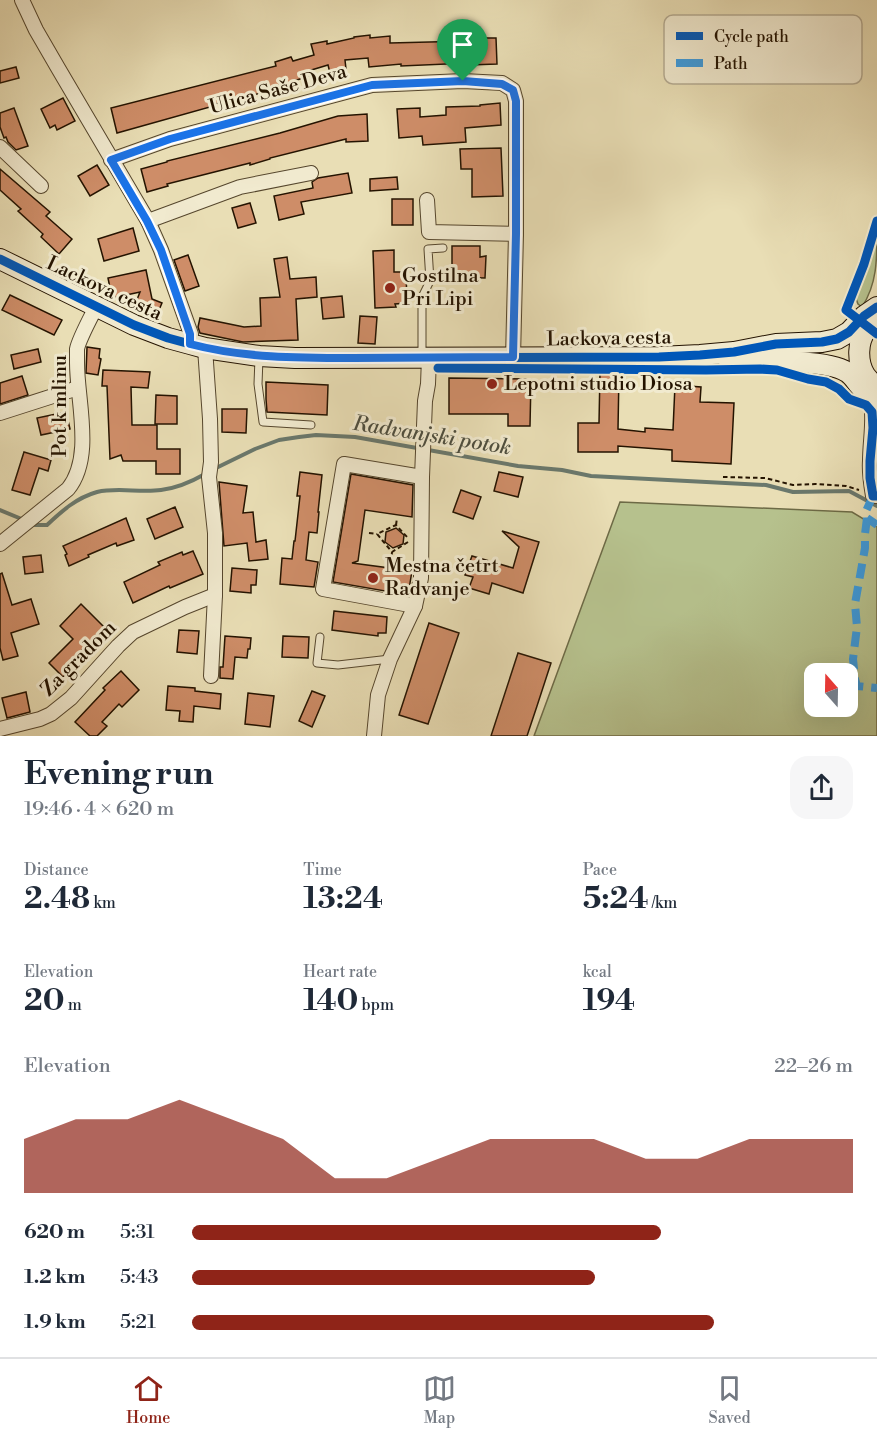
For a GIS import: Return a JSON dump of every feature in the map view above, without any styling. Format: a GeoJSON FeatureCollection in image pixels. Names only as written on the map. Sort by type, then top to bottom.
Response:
{"type":"FeatureCollection","features":[{"type":"Feature","properties":{"kind":"street"},"geometry":{"type":"LineString","coordinates":[[22,0],[36,30],[147,221],[161,250],[190,334],[198,346],[210,419],[209,477],[215,533],[211,676]]}},
{"type":"Feature","properties":{"kind":"street","name":"Ulica Saše Deva"},"geometry":{"type":"LineString","coordinates":[[111,160],[170,139],[372,85],[463,81],[502,84],[513,90],[516,101],[513,357]]}},
{"type":"Feature","properties":{"kind":"street"},"geometry":{"type":"LineString","coordinates":[[0,147],[41,186]]}},
{"type":"Feature","properties":{"kind":"street"},"geometry":{"type":"LineString","coordinates":[[147,221],[240,187],[311,173]]}},
{"type":"Feature","properties":{"kind":"street"},"geometry":{"type":"LineString","coordinates":[[427,200],[429,232],[516,234]]}},
{"type":"Feature","properties":{"kind":"street","name":"Lackova cesta"},"geometry":{"type":"LineString","coordinates":[[0,259],[134,325],[168,338],[198,346],[259,356],[425,358],[700,355],[734,352]]}},
{"type":"Feature","properties":{"kind":"street","name":"Pot k mlinu"},"geometry":{"type":"LineString","coordinates":[[0,544],[75,481],[81,462],[82,425],[77,348],[96,307]]}},
{"type":"Feature","properties":{"kind":"street"},"geometry":{"type":"LineString","coordinates":[[734,352],[776,344],[822,342],[855,336],[875,307]]}},
{"type":"Feature","properties":{"kind":"street"},"geometry":{"type":"LineString","coordinates":[[855,336],[868,395],[874,406],[870,470],[875,496]]}},
{"type":"Feature","properties":{"kind":"street"},"geometry":{"type":"LineString","coordinates":[[734,352],[828,354],[865,378]]}},
{"type":"Feature","properties":{"kind":"street"},"geometry":{"type":"LineString","coordinates":[[700,355],[724,362],[821,364],[846,371],[854,377],[865,378]]}},
{"type":"Feature","properties":{"kind":"street"},"geometry":{"type":"LineString","coordinates":[[374,736],[378,695],[390,659],[415,606],[420,578],[425,358]]}},
{"type":"Feature","properties":{"kind":"street"},"geometry":{"type":"LineString","coordinates":[[0,413],[78,388]]}},
{"type":"Feature","properties":{"kind":"street"},"geometry":{"type":"LineString","coordinates":[[415,606],[323,589],[344,464],[422,477]]}},
{"type":"Feature","properties":{"kind":"street","name":"Za gradom"},"geometry":{"type":"LineString","coordinates":[[0,729],[51,714],[71,698],[133,632],[186,606],[215,595]]}},
{"type":"Feature","properties":{"kind":"lane"},"geometry":{"type":"LineString","coordinates":[[425,358],[422,297],[430,281],[428,249],[443,248]]}},
{"type":"Feature","properties":{"kind":"lane"},"geometry":{"type":"LineString","coordinates":[[259,356],[258,384],[263,422],[311,425]]}},
{"type":"Feature","properties":{"kind":"lane"},"geometry":{"type":"LineString","coordinates":[[320,637],[318,663],[338,665],[390,659]]}},
{"type":"Feature","properties":{"kind":"path"},"geometry":{"type":"LineString","coordinates":[[723,477],[765,478],[793,485],[846,486],[875,496]]}},
{"type":"Feature","properties":{"kind":"path"},"geometry":{"type":"LineString","coordinates":[[396,525],[397,518]]}},
{"type":"Feature","properties":{"kind":"path"},"geometry":{"type":"LineString","coordinates":[[369,533],[377,534],[396,525]]}},
{"type":"Feature","properties":{"kind":"path"},"geometry":{"type":"LineString","coordinates":[[392,552],[410,540],[396,525]]}},
{"type":"Feature","properties":{"kind":"path"},"geometry":{"type":"LineString","coordinates":[[377,534],[392,552],[391,563]]}},
{"type":"Feature","properties":{"kind":"green space"},"geometry":{"type":"Polygon","coordinates":[[[877,231],[873,280],[871,290],[862,307],[858,304],[854,293],[877,231]]]}},
{"type":"Feature","properties":{"kind":"green space"},"geometry":{"type":"Polygon","coordinates":[[[620,502],[852,512],[877,527],[877,736],[534,736],[620,502]]]}},
{"type":"Feature","properties":{"kind":"building"},"geometry":{"type":"Polygon","coordinates":[[[370,35],[370,38],[390,36],[390,43],[496,38],[497,64],[401,66],[401,64],[369,67],[368,58],[345,60],[346,69],[330,73],[328,65],[308,71],[310,76],[277,86],[278,89],[210,105],[210,107],[117,133],[111,108],[276,66],[275,62],[291,57],[293,61],[314,55],[311,44],[327,41],[327,44],[370,35]]]}},
{"type":"Feature","properties":{"kind":"building"},"geometry":{"type":"Polygon","coordinates":[[[16,67],[19,78],[0,83],[0,71],[16,67]]]}},
{"type":"Feature","properties":{"kind":"building"},"geometry":{"type":"Polygon","coordinates":[[[63,98],[75,121],[57,130],[55,125],[50,128],[41,109],[63,98]]]}},
{"type":"Feature","properties":{"kind":"building"},"geometry":{"type":"Polygon","coordinates":[[[500,103],[501,125],[465,128],[466,142],[423,145],[422,136],[399,138],[397,109],[420,108],[420,117],[446,115],[446,107],[500,103]]]}},
{"type":"Feature","properties":{"kind":"building"},"geometry":{"type":"Polygon","coordinates":[[[14,108],[28,146],[16,150],[6,137],[4,138],[0,127],[0,113],[14,108]]]}},
{"type":"Feature","properties":{"kind":"building"},"geometry":{"type":"Polygon","coordinates":[[[367,114],[368,141],[346,142],[346,139],[250,165],[250,163],[167,184],[168,186],[147,192],[141,169],[338,116],[367,114]]]}},
{"type":"Feature","properties":{"kind":"building"},"geometry":{"type":"Polygon","coordinates":[[[501,148],[503,196],[472,197],[472,169],[461,169],[460,149],[501,148]]]}},
{"type":"Feature","properties":{"kind":"building"},"geometry":{"type":"Polygon","coordinates":[[[97,165],[109,185],[90,196],[78,176],[97,165]]]}},
{"type":"Feature","properties":{"kind":"building"},"geometry":{"type":"Polygon","coordinates":[[[0,169],[50,212],[46,216],[72,239],[59,254],[41,237],[43,234],[18,211],[21,209],[0,190],[0,169]]]}},
{"type":"Feature","properties":{"kind":"building"},"geometry":{"type":"Polygon","coordinates":[[[348,173],[352,193],[301,202],[304,214],[279,220],[274,196],[313,188],[312,182],[318,178],[348,173]]]}},
{"type":"Feature","properties":{"kind":"building"},"geometry":{"type":"Polygon","coordinates":[[[397,177],[398,189],[370,191],[370,179],[397,177]]]}},
{"type":"Feature","properties":{"kind":"building"},"geometry":{"type":"Polygon","coordinates":[[[392,199],[413,199],[413,225],[392,225],[392,199]]]}},
{"type":"Feature","properties":{"kind":"building"},"geometry":{"type":"Polygon","coordinates":[[[250,203],[256,223],[238,228],[232,208],[250,203]]]}},
{"type":"Feature","properties":{"kind":"building"},"geometry":{"type":"Polygon","coordinates":[[[133,228],[139,251],[104,261],[98,239],[133,228]]]}},
{"type":"Feature","properties":{"kind":"building"},"geometry":{"type":"Polygon","coordinates":[[[452,246],[480,246],[480,257],[486,256],[485,278],[452,277],[452,246]]]}},
{"type":"Feature","properties":{"kind":"building","name":"Gostilna Pri Lipi"},"geometry":{"type":"Polygon","coordinates":[[[394,250],[394,272],[406,272],[407,303],[395,304],[396,307],[375,308],[373,251],[394,250]]]}},
{"type":"Feature","properties":{"kind":"building"},"geometry":{"type":"Polygon","coordinates":[[[188,255],[199,286],[185,291],[174,260],[188,255]]]}},
{"type":"Feature","properties":{"kind":"building"},"geometry":{"type":"Polygon","coordinates":[[[287,257],[290,279],[316,277],[317,297],[296,299],[298,340],[243,342],[200,333],[198,327],[200,318],[244,327],[261,326],[260,298],[280,297],[274,259],[287,257]]]}},
{"type":"Feature","properties":{"kind":"building"},"geometry":{"type":"Polygon","coordinates":[[[146,270],[152,299],[162,303],[156,317],[134,307],[140,292],[112,298],[108,278],[146,270]]]}},
{"type":"Feature","properties":{"kind":"building"},"geometry":{"type":"Polygon","coordinates":[[[10,295],[62,320],[54,335],[2,310],[10,295]]]}},
{"type":"Feature","properties":{"kind":"building"},"geometry":{"type":"Polygon","coordinates":[[[342,296],[344,317],[323,319],[321,298],[342,296]]]}},
{"type":"Feature","properties":{"kind":"building"},"geometry":{"type":"Polygon","coordinates":[[[360,316],[377,317],[375,344],[358,343],[360,316]]]}},
{"type":"Feature","properties":{"kind":"building"},"geometry":{"type":"Polygon","coordinates":[[[87,347],[100,349],[98,375],[86,373],[87,347]]]}},
{"type":"Feature","properties":{"kind":"building"},"geometry":{"type":"Polygon","coordinates":[[[38,349],[41,362],[14,369],[11,355],[38,349]]]}},
{"type":"Feature","properties":{"kind":"building"},"geometry":{"type":"Polygon","coordinates":[[[103,370],[150,372],[148,388],[131,387],[132,425],[157,425],[157,449],[180,449],[180,474],[156,474],[156,461],[123,461],[121,455],[110,459],[107,386],[102,386],[103,370]]]}},
{"type":"Feature","properties":{"kind":"building"},"geometry":{"type":"Polygon","coordinates":[[[600,372],[619,373],[618,429],[645,432],[645,428],[673,430],[675,385],[701,387],[700,402],[734,403],[731,464],[672,461],[672,450],[618,446],[618,452],[578,452],[578,423],[599,423],[600,372]]]}},
{"type":"Feature","properties":{"kind":"building"},"geometry":{"type":"Polygon","coordinates":[[[22,376],[28,395],[0,404],[0,383],[22,376]]]}},
{"type":"Feature","properties":{"kind":"building"},"geometry":{"type":"Polygon","coordinates":[[[449,378],[531,379],[530,426],[508,426],[508,414],[449,414],[449,378]]]}},
{"type":"Feature","properties":{"kind":"building"},"geometry":{"type":"Polygon","coordinates":[[[266,382],[328,385],[327,415],[267,412],[266,382]]]}},
{"type":"Feature","properties":{"kind":"building"},"geometry":{"type":"Polygon","coordinates":[[[156,395],[177,396],[177,424],[155,424],[156,395]]]}},
{"type":"Feature","properties":{"kind":"building"},"geometry":{"type":"Polygon","coordinates":[[[222,409],[247,409],[246,433],[222,432],[222,409]]]}},
{"type":"Feature","properties":{"kind":"building"},"geometry":{"type":"Polygon","coordinates":[[[66,412],[70,429],[41,435],[37,418],[66,412]]]}},
{"type":"Feature","properties":{"kind":"building"},"geometry":{"type":"Polygon","coordinates":[[[24,452],[51,460],[48,471],[39,468],[30,495],[12,490],[24,452]]]}},
{"type":"Feature","properties":{"kind":"building"},"geometry":{"type":"Polygon","coordinates":[[[300,472],[322,475],[317,533],[309,532],[306,560],[318,562],[314,587],[280,584],[282,558],[292,559],[300,496],[297,496],[300,472]]]}},
{"type":"Feature","properties":{"kind":"building"},"geometry":{"type":"Polygon","coordinates":[[[499,472],[523,477],[518,497],[494,491],[499,472]]]}},
{"type":"Feature","properties":{"kind":"building"},"geometry":{"type":"Polygon","coordinates":[[[351,474],[413,485],[412,517],[365,510],[358,561],[352,563],[412,571],[408,595],[333,582],[351,474]]]}},
{"type":"Feature","properties":{"kind":"building"},"geometry":{"type":"Polygon","coordinates":[[[219,482],[247,486],[243,513],[253,512],[256,542],[266,540],[268,559],[249,561],[247,543],[224,546],[219,482]]]}},
{"type":"Feature","properties":{"kind":"building"},"geometry":{"type":"Polygon","coordinates":[[[461,490],[481,497],[473,519],[453,512],[461,490]]]}},
{"type":"Feature","properties":{"kind":"building"},"geometry":{"type":"Polygon","coordinates":[[[175,507],[183,527],[155,539],[147,519],[175,507]]]}},
{"type":"Feature","properties":{"kind":"building"},"geometry":{"type":"Polygon","coordinates":[[[126,518],[134,540],[117,546],[116,543],[69,566],[63,546],[126,518]]]}},
{"type":"Feature","properties":{"kind":"building"},"geometry":{"type":"Polygon","coordinates":[[[396,528],[404,535],[403,544],[393,548],[385,542],[386,532],[396,528]]]}},
{"type":"Feature","properties":{"kind":"building"},"geometry":{"type":"Polygon","coordinates":[[[502,531],[539,542],[523,593],[492,583],[489,594],[469,588],[473,577],[465,575],[472,556],[513,568],[519,547],[502,531]]]}},
{"type":"Feature","properties":{"kind":"building"},"geometry":{"type":"Polygon","coordinates":[[[193,551],[203,574],[170,588],[169,586],[133,603],[124,582],[160,565],[158,562],[182,552],[183,555],[193,551]]]}},
{"type":"Feature","properties":{"kind":"building"},"geometry":{"type":"Polygon","coordinates":[[[41,555],[43,572],[25,574],[23,557],[41,555]]]}},
{"type":"Feature","properties":{"kind":"building"},"geometry":{"type":"Polygon","coordinates":[[[232,568],[257,570],[256,585],[251,585],[251,593],[230,591],[232,568]]]}},
{"type":"Feature","properties":{"kind":"building"},"geometry":{"type":"Polygon","coordinates":[[[2,573],[12,605],[31,599],[39,624],[11,633],[18,656],[3,660],[0,648],[0,574],[2,573]]]}},
{"type":"Feature","properties":{"kind":"building"},"geometry":{"type":"Polygon","coordinates":[[[81,604],[104,627],[76,656],[79,660],[63,677],[49,663],[73,639],[60,626],[81,604]]]}},
{"type":"Feature","properties":{"kind":"building"},"geometry":{"type":"Polygon","coordinates":[[[334,611],[387,617],[386,633],[378,633],[378,636],[332,630],[334,611]]]}},
{"type":"Feature","properties":{"kind":"building"},"geometry":{"type":"Polygon","coordinates":[[[429,623],[459,633],[428,724],[399,715],[429,623]]]}},
{"type":"Feature","properties":{"kind":"building"},"geometry":{"type":"Polygon","coordinates":[[[179,630],[199,631],[197,654],[177,652],[179,630]]]}},
{"type":"Feature","properties":{"kind":"building"},"geometry":{"type":"Polygon","coordinates":[[[225,636],[251,638],[247,658],[235,657],[233,679],[220,678],[225,636]]]}},
{"type":"Feature","properties":{"kind":"building"},"geometry":{"type":"Polygon","coordinates":[[[283,636],[309,637],[308,658],[282,657],[283,636]]]}},
{"type":"Feature","properties":{"kind":"building"},"geometry":{"type":"Polygon","coordinates":[[[518,653],[551,663],[527,736],[491,736],[518,653]]]}},
{"type":"Feature","properties":{"kind":"building"},"geometry":{"type":"Polygon","coordinates":[[[121,671],[139,690],[122,707],[119,704],[102,722],[107,726],[97,736],[90,736],[75,722],[105,690],[103,688],[121,671]]]}},
{"type":"Feature","properties":{"kind":"building"},"geometry":{"type":"Polygon","coordinates":[[[168,686],[195,688],[195,691],[221,694],[220,709],[194,706],[193,722],[179,721],[180,711],[166,710],[168,686]]]}},
{"type":"Feature","properties":{"kind":"building"},"geometry":{"type":"Polygon","coordinates":[[[312,691],[325,696],[312,727],[299,721],[312,691]]]}},
{"type":"Feature","properties":{"kind":"building"},"geometry":{"type":"Polygon","coordinates":[[[26,692],[30,712],[7,718],[2,698],[26,692]]]}},
{"type":"Feature","properties":{"kind":"building"},"geometry":{"type":"Polygon","coordinates":[[[248,693],[274,696],[270,727],[245,724],[248,693]]]}},
{"type":"Feature","properties":{"kind":"waterway","name":"Radvanjski potok"},"geometry":{"type":"LineString","coordinates":[[214,469],[279,440],[316,435],[355,437],[518,466],[562,470],[591,476],[766,485],[793,492],[849,491],[877,506]]}},
{"type":"Feature","properties":{"kind":"waterway","name":"Radvanjski potok"},"geometry":{"type":"LineString","coordinates":[[31,523],[47,525],[76,501],[97,492],[167,489],[205,474]]}},
{"type":"Feature","properties":{"kind":"waterway","name":"Radvanjski potok"},"geometry":{"type":"LineString","coordinates":[[0,510],[24,520]]}},
{"type":"Feature","properties":{"kind":"marked path"},"geometry":{"type":"LineString","coordinates":[[873,496],[866,511],[867,518],[877,525]]}},
{"type":"Feature","properties":{"kind":"marked path"},"geometry":{"type":"LineString","coordinates":[[867,518],[865,548],[855,604],[857,627],[853,659],[857,686],[877,688]]}},
{"type":"Feature","properties":{"kind":"cycle path"},"geometry":{"type":"LineString","coordinates":[[877,221],[864,264],[846,310],[877,334]]}},
{"type":"Feature","properties":{"kind":"cycle path"},"geometry":{"type":"LineString","coordinates":[[0,259],[134,325],[168,338],[205,348],[259,356],[295,358],[700,355],[734,352],[776,344],[837,339],[849,332],[864,316],[877,307]]}},
{"type":"Feature","properties":{"kind":"cycle path"},"geometry":{"type":"LineString","coordinates":[[438,368],[760,369],[777,370],[826,382],[839,389],[849,399],[866,405],[872,412],[870,478],[873,496],[877,496]]}},
{"type":"Feature","properties":{"kind":"place","name":"Gostilna Pri Lipi"},"geometry":{"type":"Point","coordinates":[390,288]}},
{"type":"Feature","properties":{"kind":"place","name":"Lepotni studio Diosa"},"geometry":{"type":"Point","coordinates":[492,384]}},
{"type":"Feature","properties":{"kind":"place","name":"Mestna četrt Radvanje"},"geometry":{"type":"Point","coordinates":[373,578]}},
{"type":"Feature","properties":{"kind":"route"},"geometry":{"type":"LineString","coordinates":[[463,81],[502,84],[513,90],[516,101],[513,357],[295,358],[259,356],[190,344],[190,334],[161,250],[147,221],[111,160],[170,139],[372,85],[463,81]]}}]}
